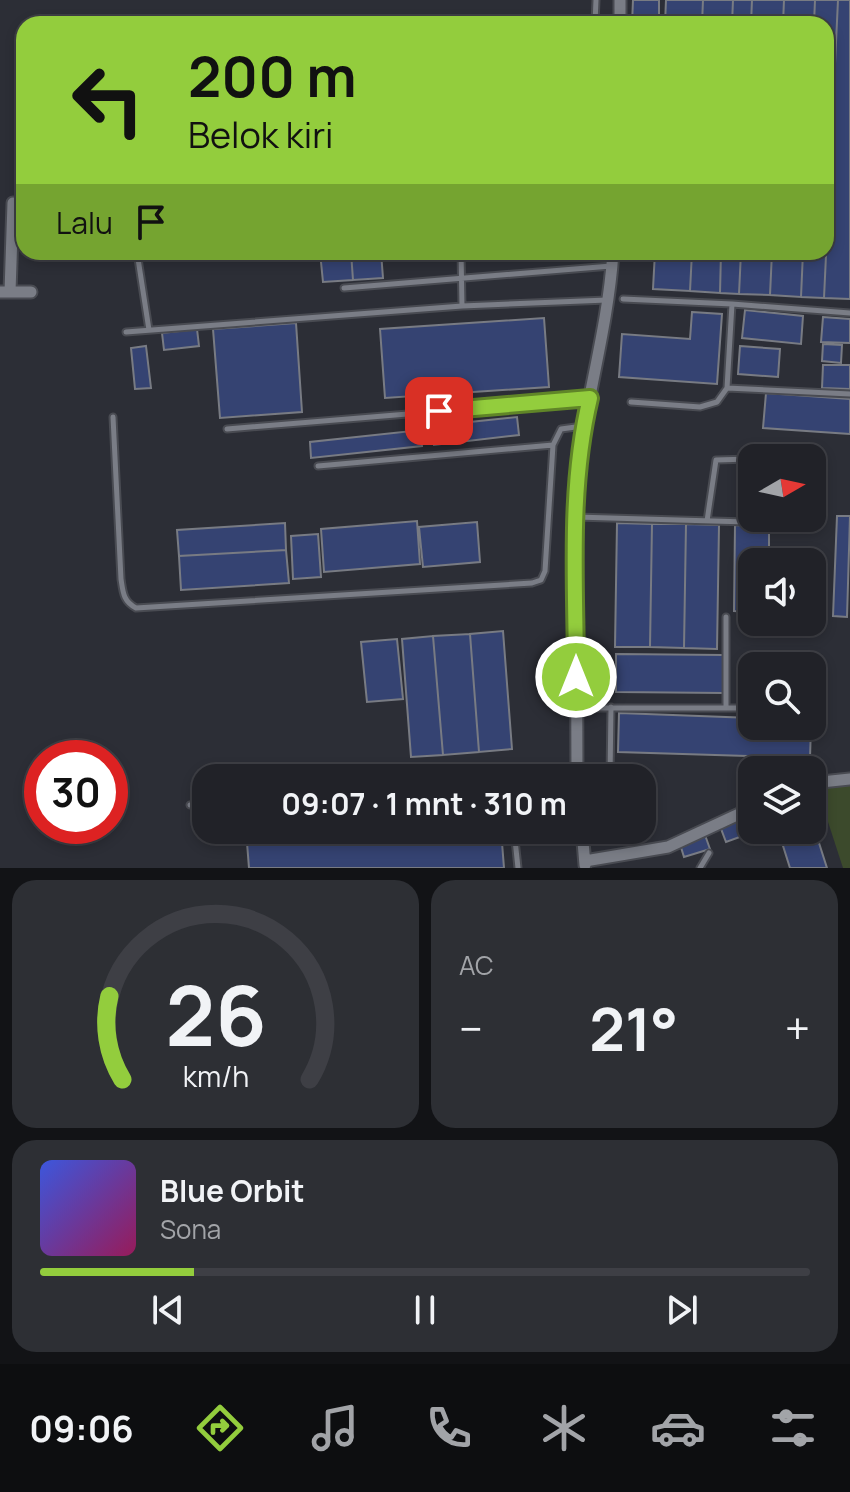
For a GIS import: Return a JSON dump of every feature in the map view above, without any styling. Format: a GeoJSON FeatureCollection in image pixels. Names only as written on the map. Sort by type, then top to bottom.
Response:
{"type":"FeatureCollection","features":[{"type":"Feature","properties":{"kind":"street"},"geometry":{"type":"LineString","coordinates":[[13,203],[5,292],[31,292]]}},
{"type":"Feature","properties":{"kind":"street"},"geometry":{"type":"LineString","coordinates":[[577,764],[576,482],[612,260]]}},
{"type":"Feature","properties":{"kind":"street"},"geometry":{"type":"LineString","coordinates":[[826,782],[850,779]]}},
{"type":"Feature","properties":{"kind":"street"},"geometry":{"type":"LineString","coordinates":[[583,844],[585,864],[668,847],[738,814]]}},
{"type":"Feature","properties":{"kind":"lane"},"geometry":{"type":"LineString","coordinates":[[138,260],[149,330]]}},
{"type":"Feature","properties":{"kind":"lane"},"geometry":{"type":"LineString","coordinates":[[461,260],[462,306]]}},
{"type":"Feature","properties":{"kind":"lane"},"geometry":{"type":"LineString","coordinates":[[344,288],[612,266]]}},
{"type":"Feature","properties":{"kind":"lane"},"geometry":{"type":"LineString","coordinates":[[623,299],[850,313]]}},
{"type":"Feature","properties":{"kind":"lane"},"geometry":{"type":"LineString","coordinates":[[126,332],[462,306],[608,300]]}},
{"type":"Feature","properties":{"kind":"lane"},"geometry":{"type":"LineString","coordinates":[[631,402],[700,407],[717,402],[727,388],[732,304]]}},
{"type":"Feature","properties":{"kind":"lane"},"geometry":{"type":"LineString","coordinates":[[727,388],[850,394]]}},
{"type":"Feature","properties":{"kind":"lane"},"geometry":{"type":"LineString","coordinates":[[227,429],[590,398]]}},
{"type":"Feature","properties":{"kind":"lane"},"geometry":{"type":"LineString","coordinates":[[113,417],[123,596],[128,604],[136,608],[541,580],[545,571],[553,445],[561,429],[584,426]]}},
{"type":"Feature","properties":{"kind":"lane"},"geometry":{"type":"LineString","coordinates":[[318,466],[553,445]]}},
{"type":"Feature","properties":{"kind":"lane"},"geometry":{"type":"LineString","coordinates":[[707,521],[716,460],[738,459]]}},
{"type":"Feature","properties":{"kind":"lane"},"geometry":{"type":"LineString","coordinates":[[575,517],[738,522]]}},
{"type":"Feature","properties":{"kind":"lane"},"geometry":{"type":"LineString","coordinates":[[726,617],[726,708]]}},
{"type":"Feature","properties":{"kind":"lane"},"geometry":{"type":"LineString","coordinates":[[610,764],[611,707]]}},
{"type":"Feature","properties":{"kind":"lane"},"geometry":{"type":"LineString","coordinates":[[576,708],[738,708]]}},
{"type":"Feature","properties":{"kind":"lane"},"geometry":{"type":"LineString","coordinates":[[515,844],[518,868]]}},
{"type":"Feature","properties":{"kind":"lane"},"geometry":{"type":"LineString","coordinates":[[700,868],[709,853]]}},
{"type":"Feature","properties":{"kind":"green space"},"geometry":{"type":"Polygon","coordinates":[[[850,784],[850,868],[843,868],[826,816],[826,787],[850,784]]]}},
{"type":"Feature","properties":{"kind":"building"},"geometry":{"type":"Polygon","coordinates":[[[633,0],[659,0],[659,16],[632,16],[633,0]]]}},
{"type":"Feature","properties":{"kind":"building"},"geometry":{"type":"Polygon","coordinates":[[[666,0],[703,0],[702,16],[665,16],[666,0]]]}},
{"type":"Feature","properties":{"kind":"building"},"geometry":{"type":"Polygon","coordinates":[[[703,0],[733,0],[732,16],[702,16],[703,0]]]}},
{"type":"Feature","properties":{"kind":"building"},"geometry":{"type":"Polygon","coordinates":[[[733,0],[752,0],[751,16],[732,16],[733,0]]]}},
{"type":"Feature","properties":{"kind":"building"},"geometry":{"type":"Polygon","coordinates":[[[752,0],[784,0],[783,16],[751,16],[752,0]]]}},
{"type":"Feature","properties":{"kind":"building"},"geometry":{"type":"Polygon","coordinates":[[[784,0],[815,0],[814,16],[783,16],[784,0]]]}},
{"type":"Feature","properties":{"kind":"building"},"geometry":{"type":"Polygon","coordinates":[[[815,0],[838,0],[834,85],[834,16],[814,16],[815,0]]]}},
{"type":"Feature","properties":{"kind":"building"},"geometry":{"type":"Polygon","coordinates":[[[838,0],[850,0],[850,299],[824,298],[826,260],[834,260],[834,85],[838,0]]]}},
{"type":"Feature","properties":{"kind":"building"},"geometry":{"type":"Polygon","coordinates":[[[321,260],[352,260],[353,280],[323,282],[321,260]]]}},
{"type":"Feature","properties":{"kind":"building"},"geometry":{"type":"Polygon","coordinates":[[[352,260],[382,260],[383,278],[353,280],[352,260]]]}},
{"type":"Feature","properties":{"kind":"building"},"geometry":{"type":"Polygon","coordinates":[[[655,260],[692,260],[690,291],[653,289],[655,260]]]}},
{"type":"Feature","properties":{"kind":"building"},"geometry":{"type":"Polygon","coordinates":[[[692,260],[721,260],[720,293],[690,291],[692,260]]]}},
{"type":"Feature","properties":{"kind":"building"},"geometry":{"type":"Polygon","coordinates":[[[721,260],[741,260],[739,294],[720,293],[721,260]]]}},
{"type":"Feature","properties":{"kind":"building"},"geometry":{"type":"Polygon","coordinates":[[[741,260],[772,260],[770,295],[739,294],[741,260]]]}},
{"type":"Feature","properties":{"kind":"building"},"geometry":{"type":"Polygon","coordinates":[[[772,260],[803,260],[801,297],[770,295],[772,260]]]}},
{"type":"Feature","properties":{"kind":"building"},"geometry":{"type":"Polygon","coordinates":[[[803,260],[826,260],[824,298],[801,297],[803,260]]]}},
{"type":"Feature","properties":{"kind":"building"},"geometry":{"type":"Polygon","coordinates":[[[745,310],[803,316],[801,344],[742,338],[745,310]]]}},
{"type":"Feature","properties":{"kind":"building"},"geometry":{"type":"Polygon","coordinates":[[[692,312],[722,314],[717,384],[619,377],[622,334],[690,339],[692,312]]]}},
{"type":"Feature","properties":{"kind":"building"},"geometry":{"type":"Polygon","coordinates":[[[823,317],[850,319],[850,343],[821,342],[823,317]]]}},
{"type":"Feature","properties":{"kind":"building"},"geometry":{"type":"Polygon","coordinates":[[[544,318],[549,387],[385,398],[380,329],[544,318]]]}},
{"type":"Feature","properties":{"kind":"building"},"geometry":{"type":"Polygon","coordinates":[[[296,323],[302,412],[220,418],[213,329],[296,323]]]}},
{"type":"Feature","properties":{"kind":"building"},"geometry":{"type":"Polygon","coordinates":[[[197,329],[199,346],[164,350],[162,333],[197,329]]]}},
{"type":"Feature","properties":{"kind":"building"},"geometry":{"type":"Polygon","coordinates":[[[823,344],[842,345],[841,363],[822,361],[823,344]]]}},
{"type":"Feature","properties":{"kind":"building"},"geometry":{"type":"Polygon","coordinates":[[[146,346],[151,388],[135,389],[131,348],[146,346]]]}},
{"type":"Feature","properties":{"kind":"building"},"geometry":{"type":"Polygon","coordinates":[[[740,346],[780,349],[778,377],[738,374],[740,346]]]}},
{"type":"Feature","properties":{"kind":"building"},"geometry":{"type":"Polygon","coordinates":[[[823,365],[850,365],[850,389],[822,388],[823,365]]]}},
{"type":"Feature","properties":{"kind":"building"},"geometry":{"type":"Polygon","coordinates":[[[766,393],[850,399],[850,434],[763,428],[766,393]]]}},
{"type":"Feature","properties":{"kind":"building"},"geometry":{"type":"Polygon","coordinates":[[[517,417],[519,435],[434,445],[432,426],[517,417]]]}},
{"type":"Feature","properties":{"kind":"building"},"geometry":{"type":"Polygon","coordinates":[[[421,430],[422,446],[311,458],[310,442],[421,430]]]}},
{"type":"Feature","properties":{"kind":"building"},"geometry":{"type":"Polygon","coordinates":[[[837,516],[850,516],[847,617],[833,616],[837,516]]]}},
{"type":"Feature","properties":{"kind":"building"},"geometry":{"type":"Polygon","coordinates":[[[417,521],[420,564],[324,572],[321,529],[417,521]]]}},
{"type":"Feature","properties":{"kind":"building"},"geometry":{"type":"Polygon","coordinates":[[[477,522],[480,562],[423,567],[419,527],[477,522]]]}},
{"type":"Feature","properties":{"kind":"building"},"geometry":{"type":"Polygon","coordinates":[[[285,523],[286,550],[179,556],[177,530],[285,523]]]}},
{"type":"Feature","properties":{"kind":"building"},"geometry":{"type":"Polygon","coordinates":[[[617,523],[652,524],[650,647],[615,647],[617,523]]]}},
{"type":"Feature","properties":{"kind":"building"},"geometry":{"type":"Polygon","coordinates":[[[652,524],[686,524],[684,648],[650,647],[652,524]]]}},
{"type":"Feature","properties":{"kind":"building"},"geometry":{"type":"Polygon","coordinates":[[[686,524],[719,525],[717,649],[684,648],[686,524]]]}},
{"type":"Feature","properties":{"kind":"building"},"geometry":{"type":"Polygon","coordinates":[[[735,525],[738,525],[738,532],[769,532],[769,548],[738,548],[738,611],[734,611],[735,525]]]}},
{"type":"Feature","properties":{"kind":"building"},"geometry":{"type":"Polygon","coordinates":[[[318,534],[321,577],[293,579],[291,536],[318,534]]]}},
{"type":"Feature","properties":{"kind":"building"},"geometry":{"type":"Polygon","coordinates":[[[286,550],[289,583],[181,590],[179,556],[286,550]]]}},
{"type":"Feature","properties":{"kind":"building"},"geometry":{"type":"Polygon","coordinates":[[[503,631],[512,749],[479,752],[470,634],[503,631]]]}},
{"type":"Feature","properties":{"kind":"building"},"geometry":{"type":"Polygon","coordinates":[[[470,634],[479,752],[443,755],[433,636],[470,634]]]}},
{"type":"Feature","properties":{"kind":"building"},"geometry":{"type":"Polygon","coordinates":[[[433,636],[443,755],[411,757],[402,639],[433,636]]]}},
{"type":"Feature","properties":{"kind":"building"},"geometry":{"type":"Polygon","coordinates":[[[397,639],[403,699],[367,702],[361,642],[397,639]]]}},
{"type":"Feature","properties":{"kind":"building"},"geometry":{"type":"Polygon","coordinates":[[[616,654],[723,655],[723,693],[616,692],[616,654]]]}},
{"type":"Feature","properties":{"kind":"building"},"geometry":{"type":"Polygon","coordinates":[[[619,713],[738,717],[738,740],[811,740],[810,756],[618,752],[619,713]]]}},
{"type":"Feature","properties":{"kind":"building"},"geometry":{"type":"Polygon","coordinates":[[[738,820],[738,838],[726,842],[720,826],[738,820]]]}},
{"type":"Feature","properties":{"kind":"building"},"geometry":{"type":"Polygon","coordinates":[[[705,835],[710,849],[684,857],[680,844],[705,835]]]}},
{"type":"Feature","properties":{"kind":"building"},"geometry":{"type":"Polygon","coordinates":[[[247,844],[502,844],[504,868],[249,868],[247,844]]]}},
{"type":"Feature","properties":{"kind":"building"},"geometry":{"type":"Polygon","coordinates":[[[782,844],[819,844],[827,868],[790,868],[782,844]]]}},
{"type":"Feature","properties":{"kind":"route"},"geometry":{"type":"LineString","coordinates":[[439,411],[590,398],[576,482],[576,677]]}}]}
